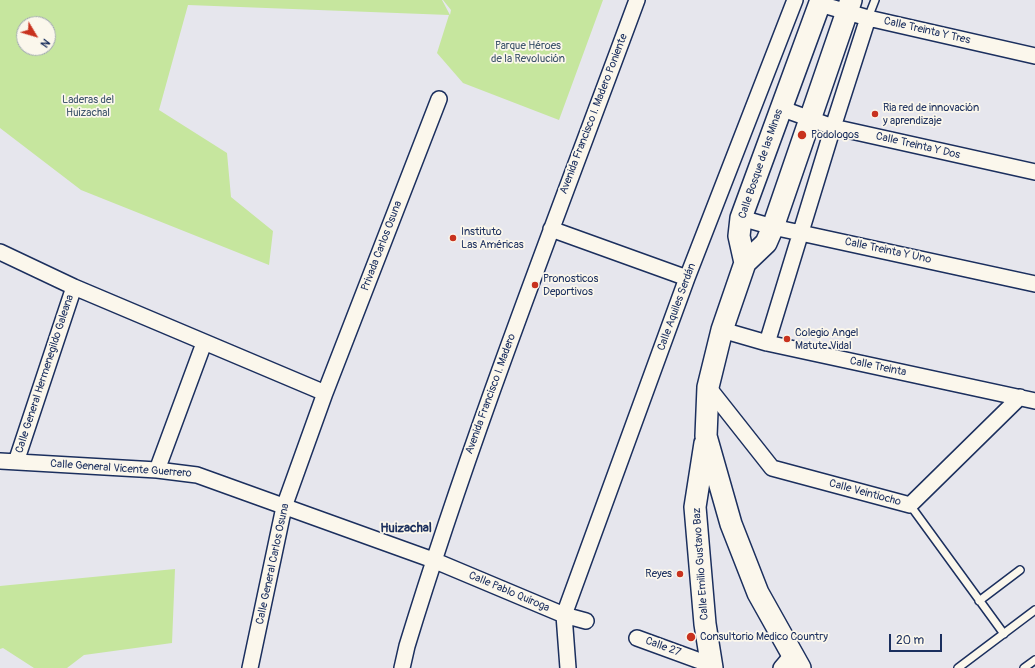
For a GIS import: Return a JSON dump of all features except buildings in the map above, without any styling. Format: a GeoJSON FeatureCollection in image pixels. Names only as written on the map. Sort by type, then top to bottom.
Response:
{"type":"FeatureCollection","features":[{"type":"Feature","properties":{"kind":"main road","name":"Calle Bosque de las Minas"},"geometry":{"type":"LineString","coordinates":[[745,263],[738,236],[741,218],[820,2]]}},
{"type":"Feature","properties":{"kind":"main road"},"geometry":{"type":"LineString","coordinates":[[791,664],[758,593],[731,524],[706,436],[708,387],[722,330],[745,263],[766,243],[773,227],[849,5]]}},
{"type":"Feature","properties":{"kind":"main road","name":"Calle Emilio Gustavo Baz"},"geometry":{"type":"LineString","coordinates":[[706,436],[695,507],[711,666]]}},
{"type":"Feature","properties":{"kind":"street","name":"Avenida Francisco I. Madero Poniente"},"geometry":{"type":"LineString","coordinates":[[551,229],[637,0]]}},
{"type":"Feature","properties":{"kind":"street","name":"Calle Aquiles Serdán"},"geometry":{"type":"LineString","coordinates":[[564,615],[687,278],[794,0]]}},
{"type":"Feature","properties":{"kind":"street","name":"Calle Treinta Y Tres"},"geometry":{"type":"LineString","coordinates":[[820,2],[849,5],[868,18],[1035,56]]}},
{"type":"Feature","properties":{"kind":"street"},"geometry":{"type":"LineString","coordinates":[[767,343],[832,127],[868,18]]}},
{"type":"Feature","properties":{"kind":"street","name":"Privada Carlos Osuna"},"geometry":{"type":"LineString","coordinates":[[325,393],[439,99]]}},
{"type":"Feature","properties":{"kind":"street","name":"Calle Treinta Y Dos"},"geometry":{"type":"LineString","coordinates":[[780,108],[832,127],[1035,172]]}},
{"type":"Feature","properties":{"kind":"street","name":"Calle Treinta Y Uno"},"geometry":{"type":"LineString","coordinates":[[741,218],[773,227],[1035,284]]}},
{"type":"Feature","properties":{"kind":"street"},"geometry":{"type":"LineString","coordinates":[[551,229],[687,278]]}},
{"type":"Feature","properties":{"kind":"street","name":"Avenida Francisco I. Madero"},"geometry":{"type":"LineString","coordinates":[[402,668],[433,560],[451,506],[551,229]]}},
{"type":"Feature","properties":{"kind":"street"},"geometry":{"type":"LineString","coordinates":[[0,252],[74,287],[204,344],[325,393]]}},
{"type":"Feature","properties":{"kind":"street","name":"Calle General Hermenegildo Galeana"},"geometry":{"type":"LineString","coordinates":[[16,462],[74,287]]}},
{"type":"Feature","properties":{"kind":"street","name":"Calle Treinta"},"geometry":{"type":"LineString","coordinates":[[722,330],[767,343],[1035,401]]}},
{"type":"Feature","properties":{"kind":"street"},"geometry":{"type":"LineString","coordinates":[[157,470],[204,344]]}},
{"type":"Feature","properties":{"kind":"street","name":"Calle Veintiocho"},"geometry":{"type":"LineString","coordinates":[[708,387],[772,468],[910,505],[1020,397]]}},
{"type":"Feature","properties":{"kind":"street","name":"Calle General Carlos Osuna"},"geometry":{"type":"LineString","coordinates":[[250,668],[284,507],[325,393]]}},
{"type":"Feature","properties":{"kind":"street","name":"Calle General Vicente Guerrero"},"geometry":{"type":"LineString","coordinates":[[0,461],[157,470],[197,475],[433,560]]}},
{"type":"Feature","properties":{"kind":"street","name":"Calle Pablo Quiroga"},"geometry":{"type":"LineString","coordinates":[[433,560],[564,615],[586,621]]}},
{"type":"Feature","properties":{"kind":"street"},"geometry":{"type":"LineString","coordinates":[[564,615],[568,668]]}},
{"type":"Feature","properties":{"kind":"street","name":"Calle 27"},"geometry":{"type":"LineString","coordinates":[[637,638],[711,666]]}},
{"type":"Feature","properties":{"kind":"lane"},"geometry":{"type":"LineString","coordinates":[[868,18],[875,0]]}},
{"type":"Feature","properties":{"kind":"lane"},"geometry":{"type":"LineString","coordinates":[[910,505],[1004,634]]}},
{"type":"Feature","properties":{"kind":"lane"},"geometry":{"type":"LineString","coordinates":[[979,600],[1020,570]]}},
{"type":"Feature","properties":{"kind":"lane"},"geometry":{"type":"LineString","coordinates":[[958,668],[1035,610]]}},
{"type":"Feature","properties":{"kind":"lane"},"geometry":{"type":"LineString","coordinates":[[1024,668],[1035,660]]}},
{"type":"Feature","properties":{"kind":"green space","name":"Laderas del Huizachal"},"geometry":{"type":"Polygon","coordinates":[[[0,0],[442,0],[450,15],[451,10],[443,0],[603,0],[559,120],[463,83],[437,53],[449,15],[188,5],[159,110],[227,153],[231,197],[273,231],[269,265],[81,190],[0,128],[0,0]]]}},
{"type":"Feature","properties":{"kind":"green space"},"geometry":{"type":"Polygon","coordinates":[[[175,569],[172,643],[84,655],[67,668],[34,668],[3,648],[0,649],[0,586],[175,569]]]}},
{"type":"Feature","properties":{"kind":"place","name":"Ria red de innovación y aprendizaje"},"geometry":{"type":"Point","coordinates":[875,114]}},
{"type":"Feature","properties":{"kind":"place","name":"Podologos"},"geometry":{"type":"Point","coordinates":[802,135]}},
{"type":"Feature","properties":{"kind":"place","name":"Instituto Las Américas"},"geometry":{"type":"Point","coordinates":[453,238]}},
{"type":"Feature","properties":{"kind":"place","name":"Pronosticos Deportivos"},"geometry":{"type":"Point","coordinates":[535,285]}},
{"type":"Feature","properties":{"kind":"place","name":"Colegio Angel Matute Vidal"},"geometry":{"type":"Point","coordinates":[787,339]}},
{"type":"Feature","properties":{"kind":"place","name":"Reyes"},"geometry":{"type":"Point","coordinates":[680,574]}},
{"type":"Feature","properties":{"kind":"place","name":"Consultorio Medico Country"},"geometry":{"type":"Point","coordinates":[691,637]}},
{"type":"Feature","properties":{"kind":"district","name":"Huizachal"},"geometry":{"type":"Point","coordinates":[406,529]}},
{"type":"Feature","properties":{"kind":"park label","name":"Parque Héroes de la Revolución"},"geometry":{"type":"Point","coordinates":[528,52]}}]}
